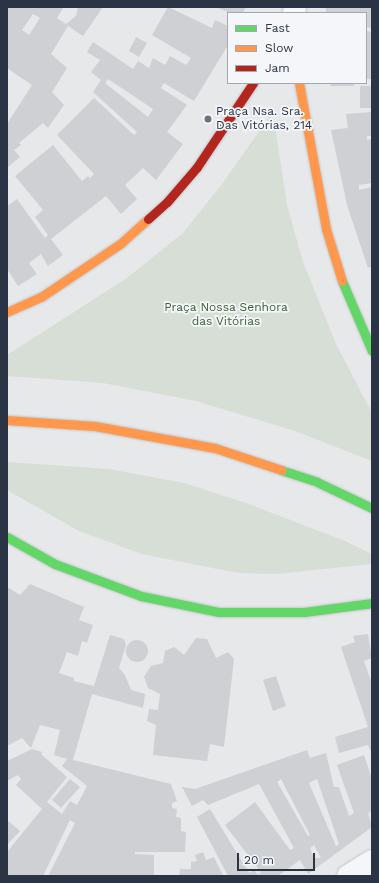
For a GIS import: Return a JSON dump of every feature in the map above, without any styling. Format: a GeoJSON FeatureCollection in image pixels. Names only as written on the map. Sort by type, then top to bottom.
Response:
{"type":"FeatureCollection","features":[{"type":"Feature","properties":{"kind":"street"},"geometry":{"type":"LineString","coordinates":[[7,312],[41,297],[120,244],[167,202],[197,167],[252,84]]}},
{"type":"Feature","properties":{"kind":"street"},"geometry":{"type":"LineString","coordinates":[[300,84],[326,229],[344,289],[372,351]]}},
{"type":"Feature","properties":{"kind":"street"},"geometry":{"type":"LineString","coordinates":[[7,420],[95,426],[215,448],[317,482],[372,508]]}},
{"type":"Feature","properties":{"kind":"street"},"geometry":{"type":"LineString","coordinates":[[7,536],[55,564],[142,596],[219,612],[304,612],[372,603]]}},
{"type":"Feature","properties":{"kind":"street"},"geometry":{"type":"LineString","coordinates":[[348,876],[372,861]]}},
{"type":"Feature","properties":{"kind":"green space","name":"Praça Nossa Senhora das Vitórias"},"geometry":{"type":"Polygon","coordinates":[[[270,116],[275,126],[287,205],[303,262],[336,344],[372,413],[372,461],[295,431],[196,401],[103,383],[7,376],[7,355],[127,278],[183,233],[222,184],[270,116]]]}},
{"type":"Feature","properties":{"kind":"green space"},"geometry":{"type":"Polygon","coordinates":[[[7,462],[109,469],[184,483],[246,503],[345,541],[372,554],[372,564],[276,574],[238,573],[142,554],[79,531],[7,490],[7,462]]]}},
{"type":"Feature","properties":{"kind":"building"},"geometry":{"type":"Polygon","coordinates":[[[7,7],[64,7],[57,18],[66,24],[76,16],[78,7],[103,7],[83,36],[68,26],[51,54],[67,68],[52,92],[64,105],[48,128],[43,123],[19,143],[21,145],[14,150],[20,157],[7,168],[7,124],[32,85],[7,68],[7,7]],[[33,14],[22,30],[29,35],[40,18],[33,14]]]}},
{"type":"Feature","properties":{"kind":"building"},"geometry":{"type":"Polygon","coordinates":[[[168,7],[212,28],[215,20],[227,26],[227,47],[194,101],[164,83],[161,88],[187,105],[167,132],[183,144],[156,180],[143,168],[125,185],[137,199],[121,214],[106,196],[51,239],[63,255],[48,266],[41,254],[29,263],[37,274],[18,286],[7,269],[7,206],[17,199],[45,238],[48,235],[35,217],[43,210],[15,176],[53,145],[82,181],[88,176],[90,178],[94,174],[57,135],[94,98],[134,135],[137,132],[93,92],[101,80],[91,72],[100,60],[87,52],[93,42],[133,69],[138,61],[149,68],[153,58],[165,65],[170,56],[186,65],[191,58],[152,35],[168,7]],[[108,79],[105,83],[148,117],[153,109],[108,79]]]}},
{"type":"Feature","properties":{"kind":"building"},"geometry":{"type":"Polygon","coordinates":[[[216,7],[246,7],[244,12],[228,12],[216,7]]]}},
{"type":"Feature","properties":{"kind":"building"},"geometry":{"type":"Polygon","coordinates":[[[326,7],[372,7],[372,28],[367,27],[367,12],[326,12],[326,7]]]}},
{"type":"Feature","properties":{"kind":"building"},"geometry":{"type":"Polygon","coordinates":[[[367,31],[372,32],[372,79],[367,79],[367,31]]]}},
{"type":"Feature","properties":{"kind":"building"},"geometry":{"type":"Polygon","coordinates":[[[136,37],[147,43],[139,57],[129,51],[136,37]]]}},
{"type":"Feature","properties":{"kind":"building"},"geometry":{"type":"Polygon","coordinates":[[[330,84],[354,84],[354,86],[331,86],[330,84]]]}},
{"type":"Feature","properties":{"kind":"building"},"geometry":{"type":"Polygon","coordinates":[[[360,86],[372,86],[372,108],[360,108],[360,86]]]}},
{"type":"Feature","properties":{"kind":"building"},"geometry":{"type":"Polygon","coordinates":[[[372,112],[372,136],[367,136],[367,140],[372,139],[372,183],[359,185],[359,190],[372,187],[372,266],[368,268],[347,205],[331,130],[348,128],[346,114],[372,112]]]}},
{"type":"Feature","properties":{"kind":"building"},"geometry":{"type":"Polygon","coordinates":[[[30,584],[84,607],[79,620],[93,625],[87,643],[82,641],[78,656],[67,652],[59,673],[74,678],[74,681],[94,686],[110,635],[124,639],[126,645],[119,668],[125,675],[131,690],[145,694],[143,708],[92,694],[73,760],[171,784],[177,801],[172,803],[172,808],[177,809],[176,817],[181,818],[181,831],[186,832],[185,852],[135,852],[135,854],[154,855],[154,876],[48,876],[75,823],[70,820],[43,876],[7,876],[7,852],[42,809],[16,785],[21,779],[18,775],[7,781],[7,761],[32,749],[42,752],[41,754],[67,777],[47,802],[62,814],[70,801],[77,805],[87,786],[62,766],[67,759],[54,755],[60,730],[40,725],[31,748],[22,738],[7,746],[7,587],[20,595],[30,584]]]}},
{"type":"Feature","properties":{"kind":"building"},"geometry":{"type":"Polygon","coordinates":[[[368,634],[372,658],[364,661],[372,684],[372,750],[370,750],[368,745],[339,753],[335,737],[368,727],[341,647],[355,642],[353,636],[368,634]]]}},
{"type":"Feature","properties":{"kind":"building"},"geometry":{"type":"Polygon","coordinates":[[[196,638],[207,639],[216,658],[228,652],[234,659],[224,747],[210,744],[207,761],[153,755],[156,725],[147,721],[149,709],[158,710],[160,694],[148,688],[144,677],[151,666],[163,663],[165,651],[174,647],[184,655],[196,638]]]}},
{"type":"Feature","properties":{"kind":"building"},"geometry":{"type":"Polygon","coordinates":[[[137,640],[145,643],[148,651],[145,659],[137,662],[129,659],[126,651],[129,643],[137,640]]]}},
{"type":"Feature","properties":{"kind":"building"},"geometry":{"type":"Polygon","coordinates":[[[276,676],[286,706],[273,711],[263,680],[276,676]]]}},
{"type":"Feature","properties":{"kind":"building"},"geometry":{"type":"Polygon","coordinates":[[[307,750],[310,758],[326,753],[334,787],[339,787],[349,816],[354,813],[337,765],[364,755],[372,779],[372,811],[368,813],[372,827],[308,874],[300,860],[278,876],[228,876],[197,817],[210,809],[249,873],[254,870],[258,875],[261,872],[225,825],[255,802],[290,850],[294,848],[259,784],[208,805],[203,800],[192,806],[182,787],[195,789],[307,750]],[[281,779],[277,782],[308,836],[310,835],[281,779]],[[317,779],[309,783],[336,846],[339,844],[317,779]],[[314,845],[310,848],[314,858],[321,858],[314,845]]]}},
{"type":"Feature","properties":{"kind":"building"},"geometry":{"type":"Polygon","coordinates":[[[70,779],[80,787],[61,808],[52,800],[70,779]]]}},
{"type":"Feature","properties":{"kind":"building"},"geometry":{"type":"Polygon","coordinates":[[[7,820],[20,831],[7,845],[7,820]]]}},
{"type":"Feature","properties":{"kind":"building"},"geometry":{"type":"Polygon","coordinates":[[[203,852],[206,860],[214,857],[223,876],[179,876],[180,869],[191,869],[191,862],[197,861],[195,855],[203,852]]]}},
{"type":"Feature","properties":{"kind":"traffic: fast"},"geometry":{"type":"LineString","coordinates":[[342,281],[372,351]]}},
{"type":"Feature","properties":{"kind":"traffic: fast"},"geometry":{"type":"LineString","coordinates":[[281,470],[317,482],[372,508]]}},
{"type":"Feature","properties":{"kind":"traffic: fast"},"geometry":{"type":"LineString","coordinates":[[7,537],[55,564],[141,596],[219,612],[304,612],[372,603]]}},
{"type":"Feature","properties":{"kind":"traffic: slow"},"geometry":{"type":"LineString","coordinates":[[299,84],[326,229],[342,281]]}},
{"type":"Feature","properties":{"kind":"traffic: slow"},"geometry":{"type":"LineString","coordinates":[[7,312],[41,297],[120,244],[148,219]]}},
{"type":"Feature","properties":{"kind":"traffic: slow"},"geometry":{"type":"LineString","coordinates":[[7,420],[95,426],[215,448],[281,470]]}},
{"type":"Feature","properties":{"kind":"traffic: jam"},"geometry":{"type":"LineString","coordinates":[[148,219],[167,202],[197,167],[252,84]]}},
{"type":"Feature","properties":{"kind":"place","name":"Praça Nsa. Sra. Das Vitórias, 214"},"geometry":{"type":"Point","coordinates":[208,119]}}]}
